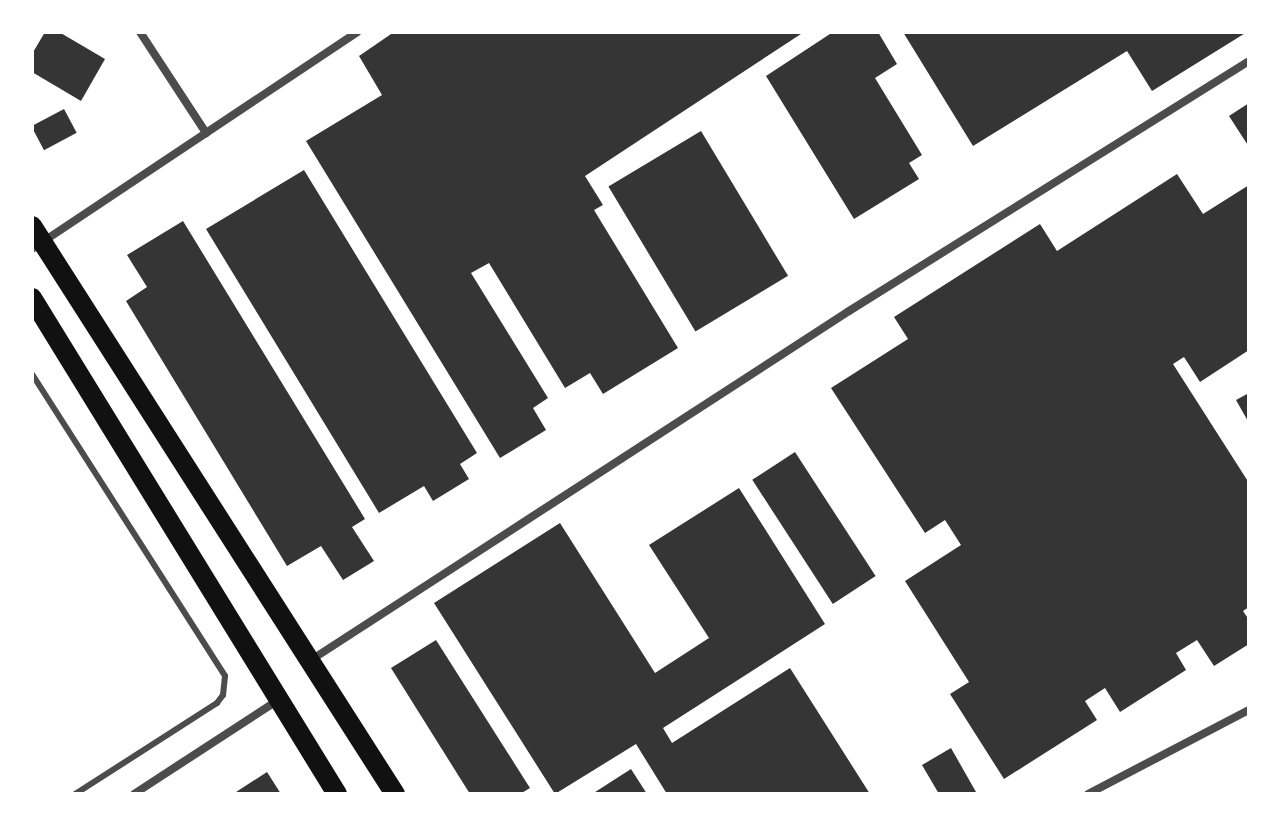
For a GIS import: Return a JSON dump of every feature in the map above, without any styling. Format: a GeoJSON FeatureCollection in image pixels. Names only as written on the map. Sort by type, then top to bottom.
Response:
{"type":"FeatureCollection","features":[{"type":"Feature","properties":{"kind":"main road"},"geometry":{"type":"LineString","coordinates":[[36,239],[395,794]]}},
{"type":"Feature","properties":{"kind":"main road"},"geometry":{"type":"LineString","coordinates":[[32,298],[337,794]]}},
{"type":"Feature","properties":{"kind":"street"},"geometry":{"type":"LineString","coordinates":[[140,32],[206,133]]}},
{"type":"Feature","properties":{"kind":"street"},"geometry":{"type":"LineString","coordinates":[[36,239],[206,133],[357,32]]}},
{"type":"Feature","properties":{"kind":"street"},"geometry":{"type":"LineString","coordinates":[[310,661],[849,311],[1249,61]]}},
{"type":"Feature","properties":{"kind":"street"},"geometry":{"type":"LineString","coordinates":[[134,794],[279,700]]}},
{"type":"Feature","properties":{"kind":"street"},"geometry":{"type":"LineString","coordinates":[[1088,794],[1249,710]]}},
{"type":"Feature","properties":{"kind":"lane"},"geometry":{"type":"LineString","coordinates":[[32,374],[225,676],[223,695],[217,703],[75,794]]}},
{"type":"Feature","properties":{"kind":"building"},"geometry":{"type":"Polygon","coordinates":[[[45,32],[59,32],[105,59],[81,101],[32,72],[32,54],[45,32]]]}},
{"type":"Feature","properties":{"kind":"building"},"geometry":{"type":"Polygon","coordinates":[[[394,32],[804,32],[585,176],[603,205],[594,210],[678,348],[603,394],[590,373],[565,388],[489,263],[471,273],[548,398],[533,408],[546,430],[500,458],[306,141],[382,95],[359,56],[394,32]]]}},
{"type":"Feature","properties":{"kind":"building"},"geometry":{"type":"Polygon","coordinates":[[[833,32],[878,32],[897,64],[875,78],[922,155],[909,163],[919,179],[854,219],[766,76],[833,32]]]}},
{"type":"Feature","properties":{"kind":"building"},"geometry":{"type":"Polygon","coordinates":[[[903,32],[1247,32],[1152,91],[1127,51],[973,146],[903,32]]]}},
{"type":"Feature","properties":{"kind":"building"},"geometry":{"type":"Polygon","coordinates":[[[1249,103],[1249,147],[1229,116],[1249,103]]]}},
{"type":"Feature","properties":{"kind":"building"},"geometry":{"type":"Polygon","coordinates":[[[64,109],[77,133],[44,150],[32,126],[64,109]]]}},
{"type":"Feature","properties":{"kind":"building"},"geometry":{"type":"Polygon","coordinates":[[[701,131],[788,276],[695,331],[608,187],[701,131]]]}},
{"type":"Feature","properties":{"kind":"building"},"geometry":{"type":"Polygon","coordinates":[[[304,170],[477,453],[460,464],[469,479],[433,501],[424,486],[379,513],[206,229],[304,170]]]}},
{"type":"Feature","properties":{"kind":"building"},"geometry":{"type":"Polygon","coordinates":[[[1177,174],[1203,214],[1249,185],[1249,350],[1200,382],[1184,357],[1173,364],[1249,483],[1249,607],[1243,611],[1249,620],[1249,644],[1214,666],[1197,640],[1176,653],[1186,670],[1120,712],[1105,688],[1085,701],[1097,720],[1004,779],[950,694],[969,682],[905,581],[961,545],[945,520],[925,533],[831,388],[908,339],[894,317],[1040,224],[1057,251],[1177,174]]]}},
{"type":"Feature","properties":{"kind":"building"},"geometry":{"type":"Polygon","coordinates":[[[183,221],[365,519],[352,527],[374,561],[343,580],[321,546],[287,566],[126,301],[147,287],[127,255],[183,221]]]}},
{"type":"Feature","properties":{"kind":"building"},"geometry":{"type":"Polygon","coordinates":[[[1249,393],[1249,423],[1236,400],[1249,393]]]}},
{"type":"Feature","properties":{"kind":"building"},"geometry":{"type":"Polygon","coordinates":[[[795,452],[876,576],[833,604],[752,480],[795,452]]]}},
{"type":"Feature","properties":{"kind":"building"},"geometry":{"type":"Polygon","coordinates":[[[739,488],[825,624],[663,728],[672,743],[790,668],[870,794],[667,794],[636,744],[555,794],[434,603],[560,523],[655,673],[709,638],[649,545],[739,488]]]}},
{"type":"Feature","properties":{"kind":"building"},"geometry":{"type":"Polygon","coordinates":[[[436,640],[530,788],[520,794],[470,794],[391,668],[436,640]]]}},
{"type":"Feature","properties":{"kind":"building"},"geometry":{"type":"Polygon","coordinates":[[[951,748],[976,792],[939,794],[922,765],[951,748]]]}},
{"type":"Feature","properties":{"kind":"building"},"geometry":{"type":"Polygon","coordinates":[[[631,769],[647,794],[592,794],[631,769]]]}},
{"type":"Feature","properties":{"kind":"building"},"geometry":{"type":"Polygon","coordinates":[[[267,772],[281,794],[233,794],[267,772]]]}}]}
